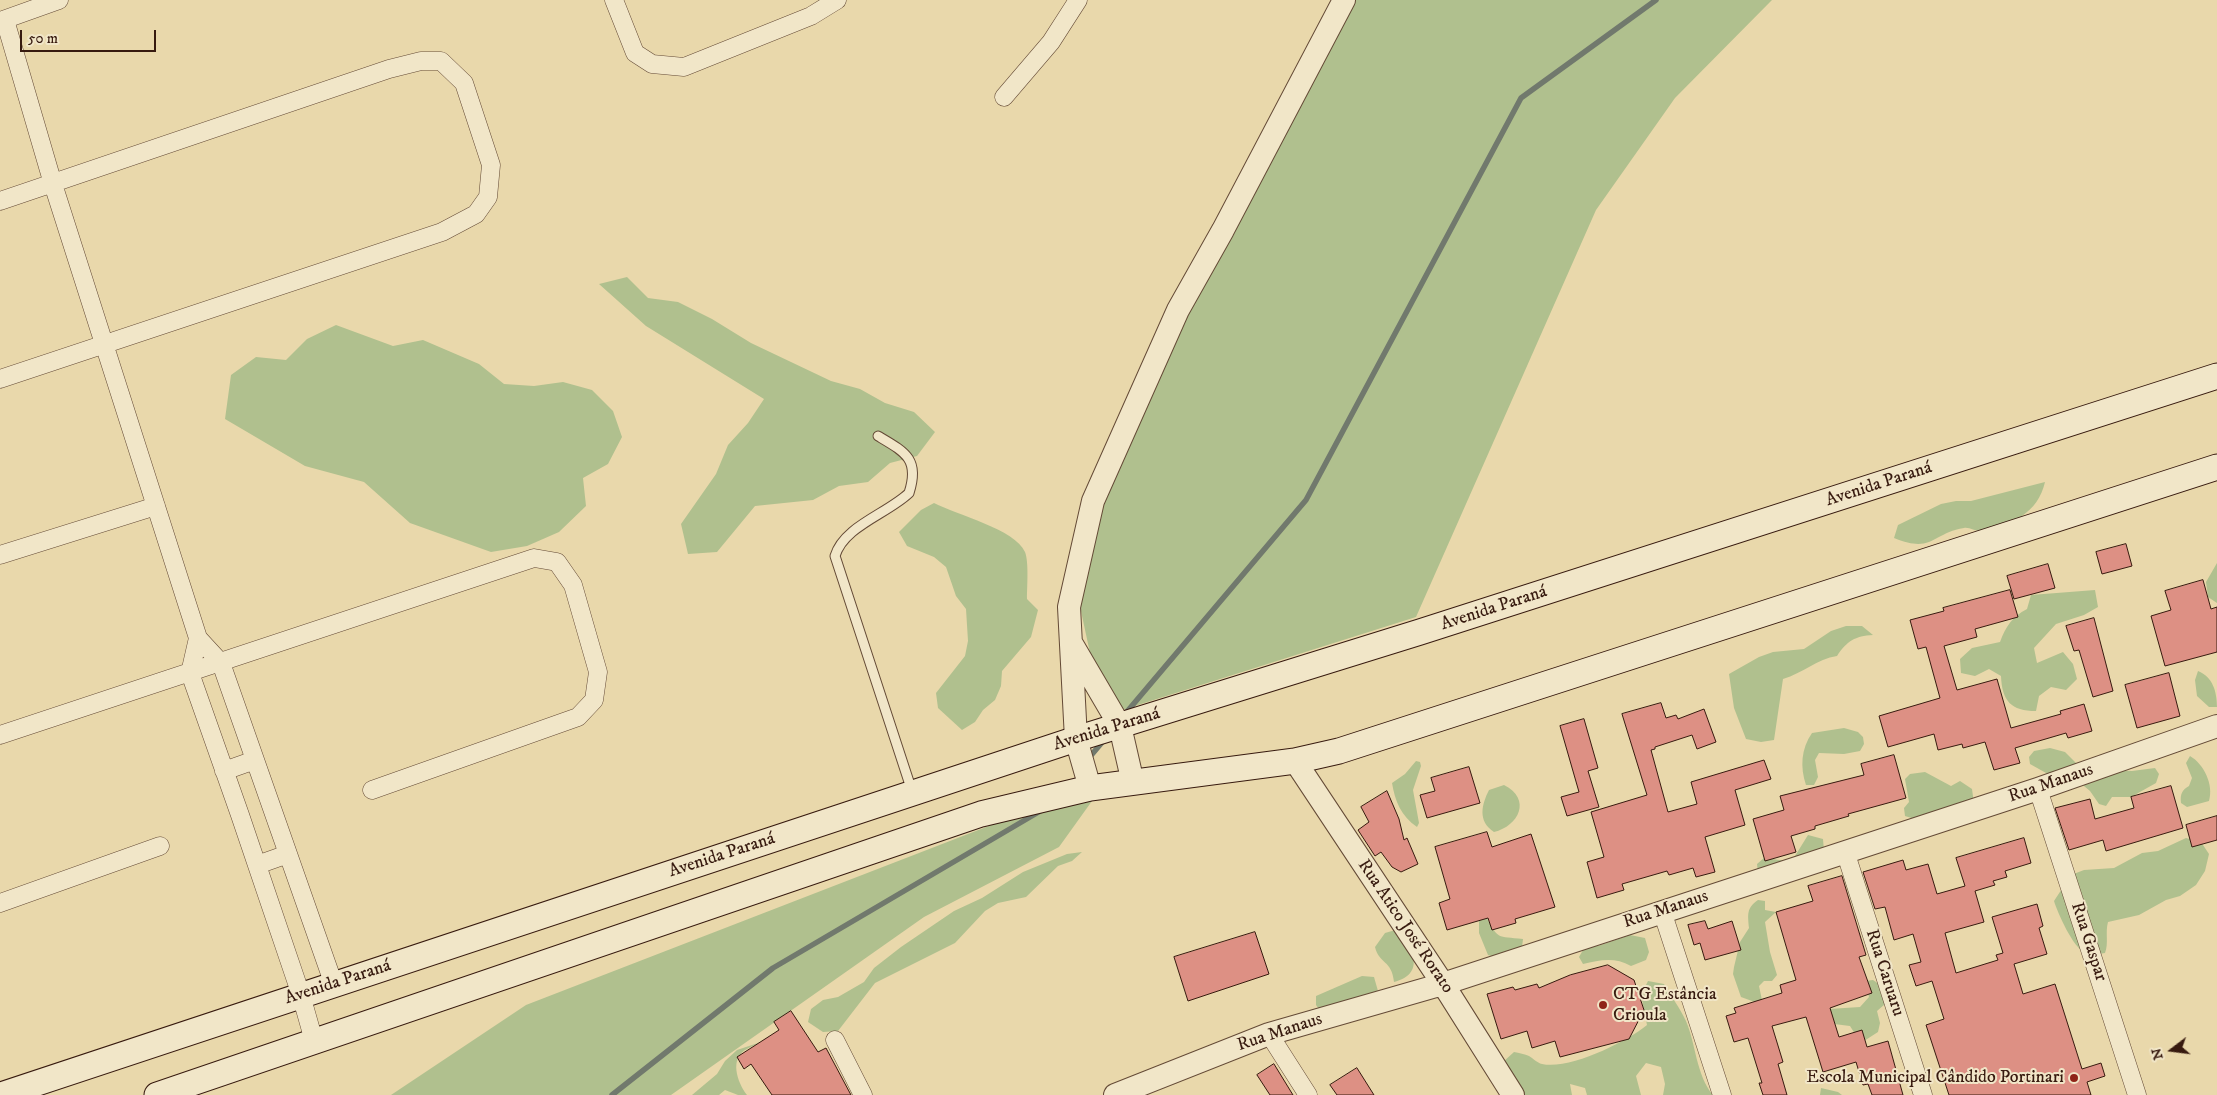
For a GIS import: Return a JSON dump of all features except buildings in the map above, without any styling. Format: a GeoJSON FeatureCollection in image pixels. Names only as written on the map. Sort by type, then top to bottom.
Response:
{"type":"FeatureCollection","features":[{"type":"Feature","properties":{"kind":"main road","name":"Avenida Paraná"},"geometry":{"type":"LineString","coordinates":[[1,1095],[1076,739],[1420,632],[2217,376]]}},
{"type":"Feature","properties":{"kind":"main road"},"geometry":{"type":"LineString","coordinates":[[157,1095],[981,814],[1082,790],[1294,761],[1339,751],[2217,467]]}},
{"type":"Feature","properties":{"kind":"street"},"geometry":{"type":"LineString","coordinates":[[58,0],[3,20],[103,346],[198,638],[221,663],[334,985]]}},
{"type":"Feature","properties":{"kind":"street"},"geometry":{"type":"LineString","coordinates":[[614,0],[635,53],[652,64],[684,66],[811,16],[837,0]]}},
{"type":"Feature","properties":{"kind":"street"},"geometry":{"type":"LineString","coordinates":[[1004,97],[1051,42],[1078,0]]}},
{"type":"Feature","properties":{"kind":"street"},"geometry":{"type":"LineString","coordinates":[[1082,790],[1076,739],[1069,639],[1069,607],[1073,580],[1093,501],[1178,310],[1223,230],[1344,0]]}},
{"type":"Feature","properties":{"kind":"street"},"geometry":{"type":"LineString","coordinates":[[0,201],[388,68],[421,61],[441,61],[464,83],[491,165],[488,196],[476,214],[442,232],[0,379]]}},
{"type":"Feature","properties":{"kind":"street"},"geometry":{"type":"LineString","coordinates":[[0,555],[156,506]]}},
{"type":"Feature","properties":{"kind":"street"},"geometry":{"type":"LineString","coordinates":[[0,735],[534,558],[557,562],[574,585],[598,672],[594,700],[578,718],[372,790]]}},
{"type":"Feature","properties":{"kind":"street"},"geometry":{"type":"LineString","coordinates":[[198,638],[190,673],[301,995],[314,1041]]}},
{"type":"Feature","properties":{"kind":"street"},"geometry":{"type":"LineString","coordinates":[[1069,639],[1120,726],[1133,783]]}},
{"type":"Feature","properties":{"kind":"street","name":"Rua Manaus"},"geometry":{"type":"LineString","coordinates":[[1115,1095],[1269,1034],[1443,984],[2216,729]]}},
{"type":"Feature","properties":{"kind":"street"},"geometry":{"type":"LineString","coordinates":[[224,771],[255,760]]}},
{"type":"Feature","properties":{"kind":"street","name":"Rua Atico José Rorato"},"geometry":{"type":"LineString","coordinates":[[1294,761],[1443,984],[1513,1095]]}},
{"type":"Feature","properties":{"kind":"street","name":"Rua Gaspar"},"geometry":{"type":"LineString","coordinates":[[2038,789],[2137,1095]]}},
{"type":"Feature","properties":{"kind":"street"},"geometry":{"type":"LineString","coordinates":[[0,903],[160,846]]}},
{"type":"Feature","properties":{"kind":"street","name":"Rua Caruaru"},"geometry":{"type":"LineString","coordinates":[[1844,851],[1923,1095]]}},
{"type":"Feature","properties":{"kind":"street"},"geometry":{"type":"LineString","coordinates":[[256,865],[288,854]]}},
{"type":"Feature","properties":{"kind":"street"},"geometry":{"type":"LineString","coordinates":[[1662,911],[1722,1095]]}},
{"type":"Feature","properties":{"kind":"street"},"geometry":{"type":"LineString","coordinates":[[1269,1034],[1308,1095]]}},
{"type":"Feature","properties":{"kind":"street"},"geometry":{"type":"LineString","coordinates":[[835,1040],[863,1095]]}},
{"type":"Feature","properties":{"kind":"lane"},"geometry":{"type":"LineString","coordinates":[[878,436],[906,453],[914,470],[909,493],[858,528],[837,549],[835,556],[913,793]]}},
{"type":"Feature","properties":{"kind":"green space"},"geometry":{"type":"Polygon","coordinates":[[[1354,0],[1772,0],[1675,98],[1596,210],[1416,617],[1119,711],[1090,653],[1079,602],[1105,494],[1187,303],[1354,0]]]}},
{"type":"Feature","properties":{"kind":"green space"},"geometry":{"type":"Polygon","coordinates":[[[627,277],[648,298],[678,302],[712,319],[751,343],[831,381],[860,389],[885,403],[914,412],[935,432],[917,456],[890,463],[868,482],[839,486],[813,500],[755,506],[717,552],[688,554],[681,524],[716,474],[728,445],[748,423],[764,399],[646,326],[599,284],[627,277]]]}},
{"type":"Feature","properties":{"kind":"green space"},"geometry":{"type":"Polygon","coordinates":[[[336,325],[393,346],[423,340],[479,364],[504,384],[534,386],[563,382],[592,390],[613,411],[622,437],[608,464],[583,478],[586,506],[559,532],[527,546],[491,552],[410,523],[364,482],[305,466],[225,419],[231,375],[256,357],[286,360],[307,339],[336,325]]]}},
{"type":"Feature","properties":{"kind":"green space"},"geometry":{"type":"Polygon","coordinates":[[[2045,482],[2042,493],[2030,510],[2004,525],[1982,531],[1964,528],[1945,534],[1932,541],[1917,544],[1894,538],[1898,525],[1941,504],[1971,501],[2045,482]]]}},
{"type":"Feature","properties":{"kind":"green space"},"geometry":{"type":"Polygon","coordinates":[[[934,503],[984,523],[1010,536],[1019,544],[1026,556],[1027,599],[1038,610],[1031,637],[1002,671],[1001,686],[995,700],[983,710],[975,722],[962,730],[938,708],[936,693],[965,656],[968,641],[966,609],[956,596],[946,567],[934,557],[907,546],[899,532],[921,510],[934,503]]]}},
{"type":"Feature","properties":{"kind":"green space"},"geometry":{"type":"Polygon","coordinates":[[[2217,563],[2217,603],[2208,597],[2206,582],[2217,563]]]}},
{"type":"Feature","properties":{"kind":"green space"},"geometry":{"type":"Polygon","coordinates":[[[2095,590],[2098,607],[2084,615],[2056,624],[2034,648],[2037,663],[2063,652],[2073,664],[2077,679],[2066,690],[2051,687],[2039,696],[2036,711],[2027,711],[2014,707],[2003,692],[2001,676],[1989,669],[1975,676],[1961,673],[1960,659],[1972,648],[2000,642],[2010,622],[2027,609],[2031,595],[2095,590]]]}},
{"type":"Feature","properties":{"kind":"green space"},"geometry":{"type":"Polygon","coordinates":[[[1846,626],[1862,626],[1873,635],[1856,638],[1848,643],[1837,656],[1823,660],[1783,679],[1774,740],[1761,742],[1746,739],[1734,708],[1729,674],[1759,657],[1773,652],[1804,649],[1831,631],[1846,626]]]}},
{"type":"Feature","properties":{"kind":"green space"},"geometry":{"type":"Polygon","coordinates":[[[2198,671],[2211,681],[2217,707],[2209,707],[2197,696],[2195,680],[2198,671]]]}},
{"type":"Feature","properties":{"kind":"green space"},"geometry":{"type":"Polygon","coordinates":[[[1844,728],[1858,732],[1863,737],[1864,744],[1860,751],[1844,754],[1819,753],[1815,760],[1818,777],[1814,785],[1806,785],[1802,765],[1806,745],[1812,733],[1844,728]]]}},
{"type":"Feature","properties":{"kind":"green space"},"geometry":{"type":"Polygon","coordinates":[[[2050,748],[2065,752],[2082,769],[2132,771],[2155,768],[2159,774],[2156,783],[2131,797],[2112,797],[2106,806],[2099,804],[2090,791],[2078,781],[2055,778],[2030,764],[2029,757],[2034,751],[2050,748]]]}},
{"type":"Feature","properties":{"kind":"green space"},"geometry":{"type":"Polygon","coordinates":[[[2190,756],[2200,764],[2207,776],[2210,795],[2209,801],[2187,807],[2181,803],[2181,797],[2192,778],[2186,763],[2190,756]]]}},
{"type":"Feature","properties":{"kind":"green space"},"geometry":{"type":"Polygon","coordinates":[[[1416,761],[1420,762],[1421,766],[1413,790],[1419,823],[1417,827],[1411,823],[1400,808],[1392,783],[1405,774],[1416,761]]]}},
{"type":"Feature","properties":{"kind":"green space"},"geometry":{"type":"Polygon","coordinates":[[[1925,772],[1951,786],[1960,781],[1972,789],[1974,804],[1921,821],[1905,816],[1904,808],[1909,802],[1905,779],[1910,774],[1925,772]]]}},
{"type":"Feature","properties":{"kind":"green space"},"geometry":{"type":"Polygon","coordinates":[[[1504,785],[1518,797],[1520,804],[1519,812],[1510,824],[1494,832],[1485,823],[1483,818],[1484,801],[1489,790],[1504,785]]]}},
{"type":"Feature","properties":{"kind":"green space"},"geometry":{"type":"Polygon","coordinates":[[[1092,801],[1059,847],[924,917],[671,1095],[391,1095],[526,1005],[1012,817],[1092,801]]]}},
{"type":"Feature","properties":{"kind":"green space"},"geometry":{"type":"Polygon","coordinates":[[[1808,835],[1823,839],[1824,851],[1758,873],[1757,864],[1764,858],[1788,861],[1795,856],[1808,835]]]}},
{"type":"Feature","properties":{"kind":"green space"},"geometry":{"type":"Polygon","coordinates":[[[2186,838],[2201,842],[2209,854],[2205,871],[2196,885],[2180,896],[2166,900],[2139,915],[2108,922],[2105,953],[2090,954],[2080,950],[2067,930],[2054,901],[2071,875],[2084,870],[2114,868],[2142,853],[2158,851],[2186,838]]]}},
{"type":"Feature","properties":{"kind":"green space"},"geometry":{"type":"Polygon","coordinates":[[[1082,852],[1072,861],[1058,866],[1026,897],[998,903],[985,911],[955,943],[875,983],[838,1031],[823,1032],[808,1022],[811,1009],[823,1000],[838,997],[864,982],[874,968],[954,911],[982,898],[1023,872],[1067,854],[1082,852]]]}},
{"type":"Feature","properties":{"kind":"green space"},"geometry":{"type":"Polygon","coordinates":[[[1758,900],[1765,901],[1765,910],[1776,912],[1765,922],[1770,952],[1777,975],[1772,981],[1764,981],[1759,986],[1763,1005],[1741,997],[1733,974],[1740,942],[1749,928],[1748,916],[1751,906],[1758,900]]]}},
{"type":"Feature","properties":{"kind":"green space"},"geometry":{"type":"Polygon","coordinates":[[[1486,916],[1493,929],[1499,935],[1523,939],[1522,947],[1495,957],[1488,955],[1479,933],[1479,917],[1486,916]]]}},
{"type":"Feature","properties":{"kind":"green space"},"geometry":{"type":"Polygon","coordinates":[[[1399,929],[1409,944],[1414,960],[1410,973],[1394,982],[1391,970],[1379,957],[1375,947],[1385,933],[1399,929]]]}},
{"type":"Feature","properties":{"kind":"green space"},"geometry":{"type":"Polygon","coordinates":[[[1630,935],[1645,938],[1649,952],[1646,960],[1631,966],[1613,960],[1583,964],[1579,957],[1583,950],[1590,946],[1598,946],[1630,935]]]}},
{"type":"Feature","properties":{"kind":"green space"},"geometry":{"type":"Polygon","coordinates":[[[1362,976],[1374,977],[1378,991],[1321,1012],[1316,1005],[1316,996],[1362,976]]]}},
{"type":"Feature","properties":{"kind":"green space"},"geometry":{"type":"Polygon","coordinates":[[[1873,980],[1879,984],[1885,1004],[1877,1011],[1880,1023],[1878,1032],[1864,1041],[1857,1037],[1850,1026],[1834,1024],[1829,1009],[1860,1007],[1869,997],[1865,981],[1873,980]]]}},
{"type":"Feature","properties":{"kind":"green space"},"geometry":{"type":"Polygon","coordinates":[[[1648,981],[1664,984],[1681,1011],[1689,1030],[1703,1078],[1713,1095],[1663,1095],[1665,1084],[1661,1067],[1646,1063],[1636,1076],[1641,1095],[1587,1095],[1585,1088],[1570,1084],[1572,1095],[1515,1095],[1503,1062],[1514,1052],[1527,1055],[1540,1063],[1554,1065],[1582,1059],[1626,1039],[1647,1025],[1641,995],[1648,981]]]}},
{"type":"Feature","properties":{"kind":"green space"},"geometry":{"type":"Polygon","coordinates":[[[761,1042],[741,1053],[736,1064],[740,1084],[747,1095],[738,1095],[725,1090],[719,1095],[692,1095],[717,1074],[725,1061],[737,1050],[761,1042]]]}},
{"type":"Feature","properties":{"kind":"green space"},"geometry":{"type":"Polygon","coordinates":[[[1821,1088],[1838,1092],[1842,1095],[1820,1095],[1821,1088]]]}},
{"type":"Feature","properties":{"kind":"waterway"},"geometry":{"type":"LineString","coordinates":[[1125,714],[1306,500],[1521,98],[1656,0]]}},
{"type":"Feature","properties":{"kind":"waterway"},"geometry":{"type":"LineString","coordinates":[[1088,759],[1104,740]]}},
{"type":"Feature","properties":{"kind":"waterway"},"geometry":{"type":"LineString","coordinates":[[612,1095],[773,968],[1042,810]]}},
{"type":"Feature","properties":{"kind":"place","name":"CTG Estância Crioula"},"geometry":{"type":"Point","coordinates":[1603,1005]}},
{"type":"Feature","properties":{"kind":"place","name":"Escola Municipal Cândido Portinari"},"geometry":{"type":"Point","coordinates":[2074,1078]}}]}
